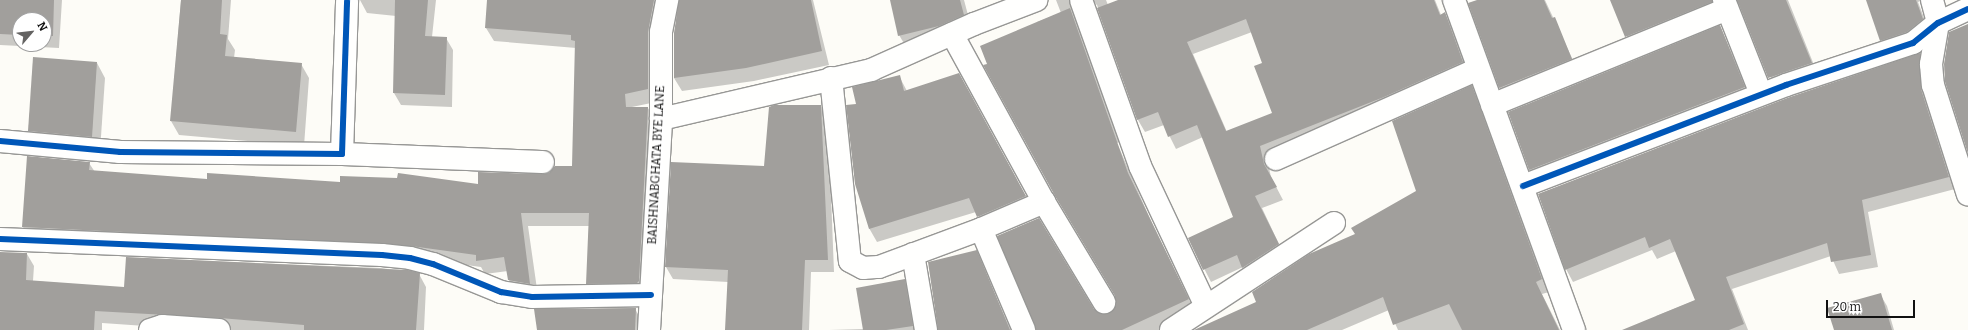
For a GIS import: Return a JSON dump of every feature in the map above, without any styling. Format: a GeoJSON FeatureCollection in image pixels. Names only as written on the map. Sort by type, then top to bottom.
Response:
{"type":"FeatureCollection","features":[{"type":"Feature","properties":{"kind":"street","name":"BAISHNABGHATA BYE LANE"},"geometry":{"type":"LineString","coordinates":[[649,330],[661,119],[660,32],[667,0]]}},
{"type":"Feature","properties":{"kind":"street"},"geometry":{"type":"LineString","coordinates":[[661,119],[831,78],[871,70],[952,34],[1038,0]]}},
{"type":"Feature","properties":{"kind":"street"},"geometry":{"type":"LineString","coordinates":[[1081,0],[1140,166],[1206,306]]}},
{"type":"Feature","properties":{"kind":"street"},"geometry":{"type":"LineString","coordinates":[[1454,0],[1478,69],[1523,186],[1574,330]]}},
{"type":"Feature","properties":{"kind":"street"},"geometry":{"type":"LineString","coordinates":[[1932,0],[1938,23],[1931,64],[1933,85],[1968,195]]}},
{"type":"Feature","properties":{"kind":"street"},"geometry":{"type":"LineString","coordinates":[[342,154],[347,2]]}},
{"type":"Feature","properties":{"kind":"street"},"geometry":{"type":"LineString","coordinates":[[1492,105],[1725,4],[1761,94]]}},
{"type":"Feature","properties":{"kind":"street"},"geometry":{"type":"LineString","coordinates":[[1523,186],[1761,94],[1913,43],[1938,23],[1968,9]]}},
{"type":"Feature","properties":{"kind":"street"},"geometry":{"type":"LineString","coordinates":[[952,34],[1044,202],[1104,302]]}},
{"type":"Feature","properties":{"kind":"street"},"geometry":{"type":"LineString","coordinates":[[1276,159],[1478,69]]}},
{"type":"Feature","properties":{"kind":"street"},"geometry":{"type":"LineString","coordinates":[[831,78],[850,261],[863,268],[879,267],[981,229],[1044,202]]}},
{"type":"Feature","properties":{"kind":"street"},"geometry":{"type":"LineString","coordinates":[[0,141],[120,152],[342,154],[543,162]]}},
{"type":"Feature","properties":{"kind":"street"},"geometry":{"type":"LineString","coordinates":[[1171,330],[1334,223]]}},
{"type":"Feature","properties":{"kind":"street"},"geometry":{"type":"LineString","coordinates":[[981,229],[1024,330]]}},
{"type":"Feature","properties":{"kind":"street"},"geometry":{"type":"LineString","coordinates":[[0,239],[382,255],[410,258],[433,264],[501,292],[532,297],[651,295]]}},
{"type":"Feature","properties":{"kind":"street"},"geometry":{"type":"LineString","coordinates":[[913,254],[926,330]]}},
{"type":"Feature","properties":{"kind":"street"},"geometry":{"type":"LineString","coordinates":[[150,330],[162,326],[219,330]]}},
{"type":"Feature","properties":{"kind":"building"},"geometry":{"type":"Polygon","coordinates":[[[0,0],[54,0],[53,36],[52,12],[12,12],[12,35],[0,34],[0,0]]]}},
{"type":"Feature","properties":{"kind":"building"},"geometry":{"type":"Polygon","coordinates":[[[181,0],[222,0],[220,34],[227,35],[225,56],[302,63],[296,132],[170,121],[181,0]]]}},
{"type":"Feature","properties":{"kind":"building"},"geometry":{"type":"Polygon","coordinates":[[[395,0],[428,0],[425,36],[447,37],[445,95],[393,93],[395,0]]]}},
{"type":"Feature","properties":{"kind":"building"},"geometry":{"type":"Polygon","coordinates":[[[487,0],[654,0],[648,32],[648,89],[625,94],[626,107],[648,107],[639,281],[637,283],[586,284],[589,213],[521,213],[530,284],[508,280],[504,257],[476,261],[476,255],[411,246],[22,227],[27,156],[90,162],[89,170],[207,179],[207,173],[340,182],[340,176],[397,178],[398,173],[478,184],[478,172],[542,174],[549,173],[555,166],[572,166],[575,41],[571,40],[571,35],[485,28],[487,0]]]}},
{"type":"Feature","properties":{"kind":"building"},"geometry":{"type":"Polygon","coordinates":[[[679,0],[811,0],[822,51],[746,68],[674,78],[674,33],[679,0]]]}},
{"type":"Feature","properties":{"kind":"building"},"geometry":{"type":"Polygon","coordinates":[[[890,0],[960,0],[964,15],[939,26],[898,36],[890,0]]]}},
{"type":"Feature","properties":{"kind":"building"},"geometry":{"type":"Polygon","coordinates":[[[1118,0],[1434,0],[1440,15],[1445,12],[1463,62],[1384,97],[1260,146],[1264,164],[1277,187],[1255,196],[1279,244],[1242,268],[1237,255],[1203,270],[1188,238],[1233,217],[1197,125],[1168,137],[1158,112],[1137,120],[1097,8],[1118,0]],[[1246,19],[1187,42],[1226,131],[1272,113],[1254,66],[1262,63],[1246,19]]]}},
{"type":"Feature","properties":{"kind":"building"},"geometry":{"type":"Polygon","coordinates":[[[1477,0],[1544,0],[1552,18],[1555,17],[1572,59],[1499,88],[1468,3],[1477,0]]]}},
{"type":"Feature","properties":{"kind":"building"},"geometry":{"type":"Polygon","coordinates":[[[1610,0],[1712,0],[1712,2],[1625,37],[1610,0]]]}},
{"type":"Feature","properties":{"kind":"building"},"geometry":{"type":"Polygon","coordinates":[[[1737,0],[1786,0],[1812,63],[1768,78],[1737,0]]]}},
{"type":"Feature","properties":{"kind":"building"},"geometry":{"type":"Polygon","coordinates":[[[1866,0],[1916,0],[1923,19],[1907,32],[1880,41],[1866,0]]]}},
{"type":"Feature","properties":{"kind":"building"},"geometry":{"type":"Polygon","coordinates":[[[1070,8],[1128,173],[1189,299],[1122,330],[1036,330],[997,236],[1039,218],[1094,309],[1105,314],[1115,308],[1115,296],[1055,196],[983,65],[987,64],[980,46],[1070,8]]]}},
{"type":"Feature","properties":{"kind":"building"},"geometry":{"type":"Polygon","coordinates":[[[1968,24],[1968,154],[1945,82],[1944,64],[1949,32],[1968,24]]]}},
{"type":"Feature","properties":{"kind":"building"},"geometry":{"type":"Polygon","coordinates":[[[1720,25],[1745,87],[1529,170],[1508,112],[1720,25]]]}},
{"type":"Feature","properties":{"kind":"building"},"geometry":{"type":"Polygon","coordinates":[[[1920,53],[1921,89],[1949,177],[1862,200],[1871,255],[1831,262],[1827,243],[1726,277],[1744,324],[1729,330],[1622,330],[1695,300],[1670,239],[1649,248],[1645,237],[1565,270],[1538,194],[1790,97],[1920,53]]]}},
{"type":"Feature","properties":{"kind":"building"},"geometry":{"type":"Polygon","coordinates":[[[33,57],[97,62],[92,137],[28,131],[33,57]]]}},
{"type":"Feature","properties":{"kind":"building"},"geometry":{"type":"Polygon","coordinates":[[[959,73],[1026,196],[977,217],[969,198],[869,229],[855,184],[846,105],[856,104],[852,87],[900,75],[904,91],[959,73]]]}},
{"type":"Feature","properties":{"kind":"building"},"geometry":{"type":"Polygon","coordinates":[[[1472,85],[1542,279],[1536,282],[1559,330],[1462,330],[1449,304],[1393,325],[1383,297],[1307,330],[1194,330],[1256,302],[1252,292],[1309,254],[1355,234],[1351,228],[1416,191],[1392,121],[1472,85]]]}},
{"type":"Feature","properties":{"kind":"building"},"geometry":{"type":"Polygon","coordinates":[[[774,105],[821,105],[828,260],[805,260],[802,330],[725,330],[728,270],[665,267],[671,162],[764,166],[769,107],[774,105]]]}},
{"type":"Feature","properties":{"kind":"building"},"geometry":{"type":"Polygon","coordinates":[[[977,250],[1010,330],[938,330],[928,262],[977,250]]]}},
{"type":"Feature","properties":{"kind":"building"},"geometry":{"type":"Polygon","coordinates":[[[0,252],[27,253],[26,280],[124,287],[126,257],[408,270],[420,273],[416,330],[304,330],[304,325],[220,318],[95,311],[94,330],[0,330],[0,252]]]}},
{"type":"Feature","properties":{"kind":"building"},"geometry":{"type":"Polygon","coordinates":[[[905,279],[913,326],[886,330],[863,330],[856,288],[905,279]]]}},
{"type":"Feature","properties":{"kind":"building"},"geometry":{"type":"Polygon","coordinates":[[[1881,293],[1892,330],[1834,330],[1827,308],[1881,293]]]}},
{"type":"Feature","properties":{"kind":"building"},"geometry":{"type":"Polygon","coordinates":[[[636,308],[635,330],[537,330],[534,309],[636,308]]]}},
{"type":"Feature","properties":{"kind":"cycle path"},"geometry":{"type":"LineString","coordinates":[[0,141],[120,152],[342,154],[347,1]]}},
{"type":"Feature","properties":{"kind":"cycle path"},"geometry":{"type":"LineString","coordinates":[[1523,186],[1786,85],[1913,43],[1938,23],[1968,9]]}},
{"type":"Feature","properties":{"kind":"cycle path"},"geometry":{"type":"LineString","coordinates":[[0,239],[382,255],[410,258],[433,264],[501,292],[532,297],[651,295]]}}]}
